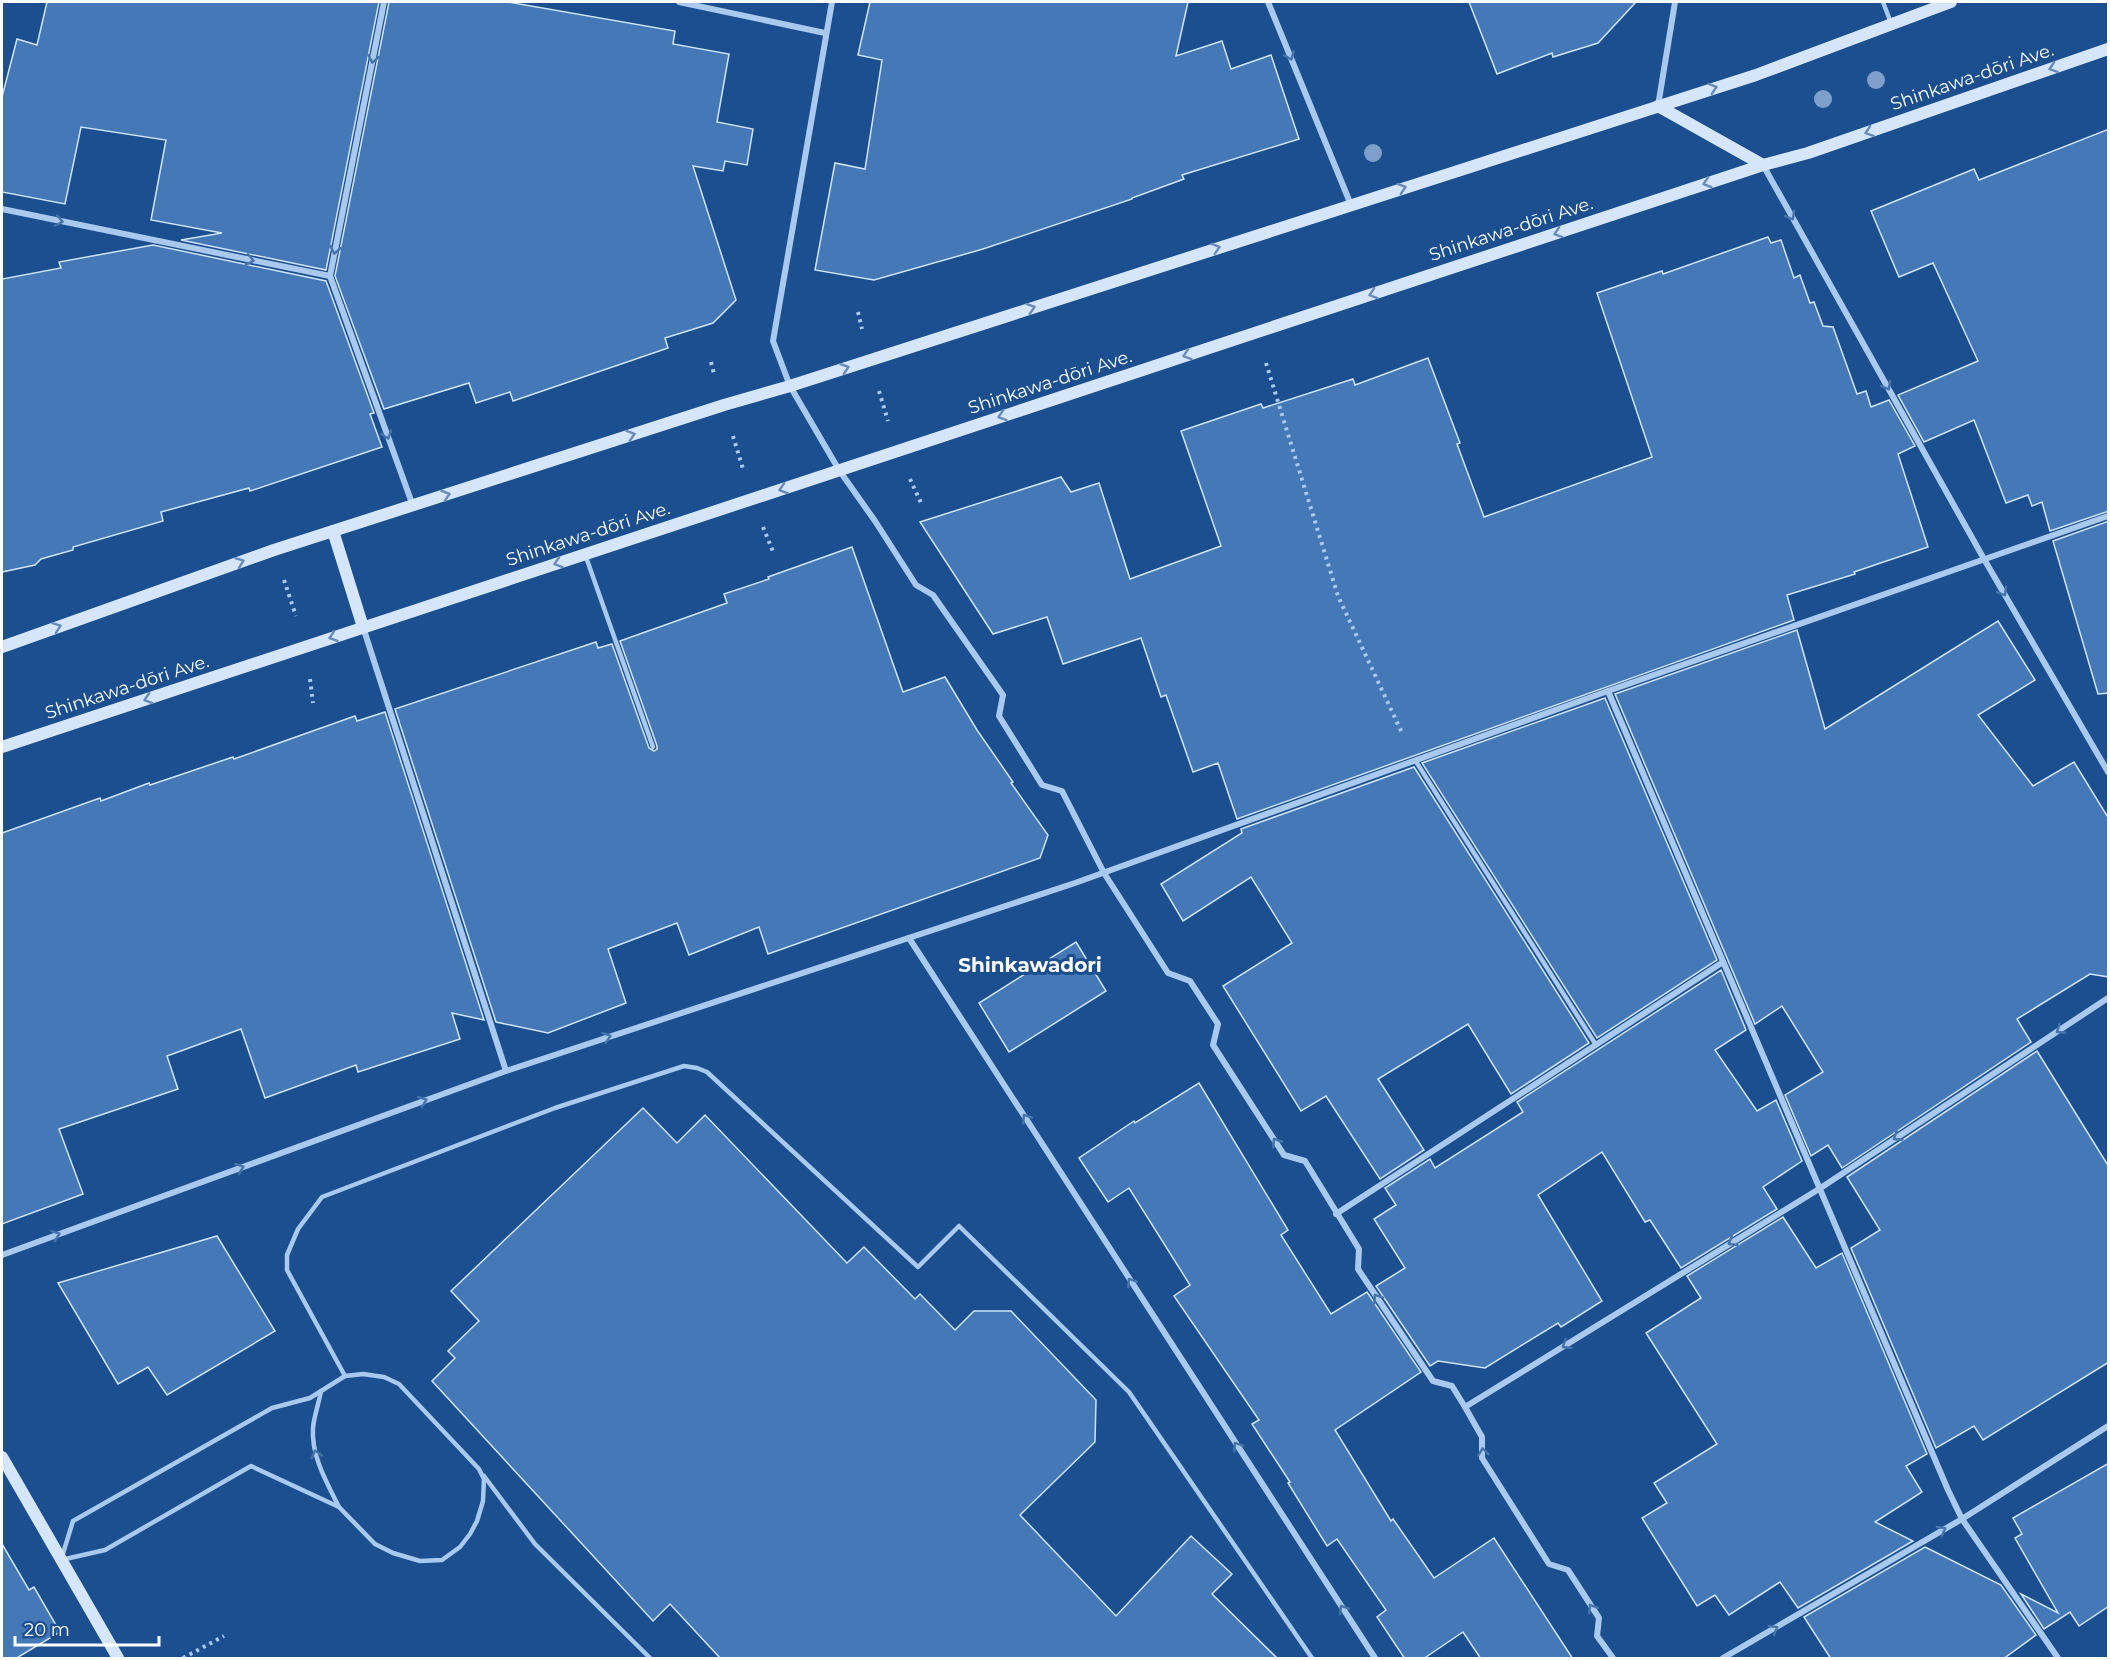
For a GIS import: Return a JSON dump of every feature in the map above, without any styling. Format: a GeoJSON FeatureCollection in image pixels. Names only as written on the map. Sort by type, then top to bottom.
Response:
{"type":"FeatureCollection","features":[{"type":"Feature","properties":{"kind":"main road"},"geometry":{"type":"LineString","coordinates":[[2,647],[274,550],[1756,75],[1951,2]]}},
{"type":"Feature","properties":{"kind":"main road","name":"Shinkawa-dōri Ave."},"geometry":{"type":"LineString","coordinates":[[2,747],[1763,165],[1809,153],[2109,49]]}},
{"type":"Feature","properties":{"kind":"main road"},"geometry":{"type":"LineString","coordinates":[[1658,106],[1763,165]]}},
{"type":"Feature","properties":{"kind":"main road"},"geometry":{"type":"LineString","coordinates":[[333,531],[363,627]]}},
{"type":"Feature","properties":{"kind":"main road"},"geometry":{"type":"LineString","coordinates":[[2,1457],[115,1657]]}},
{"type":"Feature","properties":{"kind":"street"},"geometry":{"type":"LineString","coordinates":[[384,2],[330,276],[413,506]]}},
{"type":"Feature","properties":{"kind":"street"},"geometry":{"type":"LineString","coordinates":[[679,2],[825,33]]}},
{"type":"Feature","properties":{"kind":"street"},"geometry":{"type":"LineString","coordinates":[[832,2],[773,341],[790,386],[839,470],[916,585],[933,595],[1004,695],[999,716],[1042,785],[1062,791],[1104,873],[1168,973],[1190,981],[1218,1024],[1213,1045],[1284,1155],[1305,1161],[1359,1249],[1358,1269],[1432,1381],[1452,1386],[1482,1437],[1482,1458],[1549,1564],[1568,1570],[1599,1618],[1597,1636],[1613,1659]]}},
{"type":"Feature","properties":{"kind":"street"},"geometry":{"type":"LineString","coordinates":[[1268,2],[1351,205]]}},
{"type":"Feature","properties":{"kind":"street"},"geometry":{"type":"LineString","coordinates":[[1658,106],[1675,2]]}},
{"type":"Feature","properties":{"kind":"street"},"geometry":{"type":"LineString","coordinates":[[1763,165],[1984,558],[2109,772]]}},
{"type":"Feature","properties":{"kind":"street"},"geometry":{"type":"LineString","coordinates":[[2,209],[330,276]]}},
{"type":"Feature","properties":{"kind":"street"},"geometry":{"type":"LineString","coordinates":[[2,1255],[506,1071],[1104,873],[1608,691],[2109,516]]}},
{"type":"Feature","properties":{"kind":"street"},"geometry":{"type":"LineString","coordinates":[[363,627],[506,1071]]}},
{"type":"Feature","properties":{"kind":"street"},"geometry":{"type":"LineString","coordinates":[[1608,691],[1962,1519],[2058,1659]]}},
{"type":"Feature","properties":{"kind":"street"},"geometry":{"type":"LineString","coordinates":[[909,938],[1375,1659]]}},
{"type":"Feature","properties":{"kind":"street"},"geometry":{"type":"LineString","coordinates":[[1336,1214],[1723,962]]}},
{"type":"Feature","properties":{"kind":"street"},"geometry":{"type":"LineString","coordinates":[[1465,1407],[1819,1189],[2109,998]]}},
{"type":"Feature","properties":{"kind":"street"},"geometry":{"type":"LineString","coordinates":[[1724,1659],[1962,1519],[2109,1426]]}},
{"type":"Feature","properties":{"kind":"lane"},"geometry":{"type":"LineString","coordinates":[[1884,2],[1891,23]]}},
{"type":"Feature","properties":{"kind":"lane"},"geometry":{"type":"LineString","coordinates":[[585,554],[653,747]]}},
{"type":"Feature","properties":{"kind":"lane"},"geometry":{"type":"LineString","coordinates":[[1415,760],[1596,1045]]}},
{"type":"Feature","properties":{"kind":"lane"},"geometry":{"type":"LineString","coordinates":[[345,1376],[287,1270],[286,1255],[298,1229],[322,1197],[555,1108],[684,1066],[697,1068],[707,1072],[918,1267],[959,1226],[1129,1392],[1312,1659]]}},
{"type":"Feature","properties":{"kind":"lane"},"geometry":{"type":"LineString","coordinates":[[339,1507],[251,1466],[105,1550],[61,1560],[73,1521],[272,1408],[310,1398],[345,1376],[363,1374],[384,1377],[399,1384],[479,1469],[535,1544],[650,1659]]}},
{"type":"Feature","properties":{"kind":"lane"},"geometry":{"type":"LineString","coordinates":[[321,1391],[313,1426],[313,1442],[321,1469],[339,1507],[375,1544],[384,1549],[420,1561],[442,1560],[465,1542],[477,1521],[484,1491],[484,1479],[479,1469]]}},
{"type":"Feature","properties":{"kind":"path"},"geometry":{"type":"LineString","coordinates":[[858,312],[869,360],[897,451],[922,505]]}},
{"type":"Feature","properties":{"kind":"path"},"geometry":{"type":"LineString","coordinates":[[1256,333],[1338,596],[1415,760]]}},
{"type":"Feature","properties":{"kind":"path"},"geometry":{"type":"LineString","coordinates":[[711,362],[752,499],[774,554]]}},
{"type":"Feature","properties":{"kind":"path"},"geometry":{"type":"LineString","coordinates":[[274,550],[306,647],[313,703]]}},
{"type":"Feature","properties":{"kind":"path"},"geometry":{"type":"LineString","coordinates":[[183,1659],[224,1636]]}},
{"type":"Feature","properties":{"kind":"building"},"geometry":{"type":"Polygon","coordinates":[[[47,2],[379,2],[326,270],[181,240],[222,233],[151,220],[166,140],[81,127],[65,204],[2,192],[2,97],[17,39],[37,45],[47,2]]]}},
{"type":"Feature","properties":{"kind":"building"},"geometry":{"type":"Polygon","coordinates":[[[389,2],[508,2],[675,31],[673,44],[729,54],[717,122],[753,129],[747,165],[725,161],[723,171],[693,166],[736,300],[713,323],[665,338],[668,348],[513,401],[510,392],[476,403],[469,383],[384,409],[335,276],[389,2]]]}},
{"type":"Feature","properties":{"kind":"building"},"geometry":{"type":"Polygon","coordinates":[[[870,2],[1188,2],[1176,56],[1222,41],[1231,69],[1271,55],[1299,139],[1182,175],[1184,179],[1132,199],[983,249],[874,280],[815,270],[835,163],[865,169],[882,60],[858,55],[870,2]]]}},
{"type":"Feature","properties":{"kind":"building"},"geometry":{"type":"Polygon","coordinates":[[[1469,2],[1636,2],[1598,43],[1553,57],[1552,53],[1497,74],[1469,2]]]}},
{"type":"Feature","properties":{"kind":"building"},"geometry":{"type":"Polygon","coordinates":[[[2109,129],[2109,511],[2050,531],[2042,502],[2032,506],[2028,495],[2006,503],[1974,420],[1924,442],[1898,395],[1978,361],[1933,263],[1899,277],[1871,211],[1974,169],[1979,180],[2109,129]]]}},
{"type":"Feature","properties":{"kind":"building"},"geometry":{"type":"Polygon","coordinates":[[[1768,237],[1771,243],[1781,240],[1794,278],[1800,275],[1810,303],[1814,302],[1823,326],[1833,327],[1857,394],[1866,391],[1871,407],[1889,400],[1915,446],[1898,454],[1928,547],[1854,572],[1855,574],[1787,595],[1794,620],[1237,819],[1218,763],[1193,772],[1166,695],[1161,697],[1141,638],[1063,664],[1047,617],[993,634],[920,522],[1061,477],[1071,492],[1099,483],[1130,579],[1221,546],[1181,431],[1261,404],[1263,408],[1353,379],[1355,385],[1428,358],[1460,443],[1457,444],[1484,517],[1652,457],[1597,293],[1662,271],[1663,274],[1768,237]]]}},
{"type":"Feature","properties":{"kind":"building"},"geometry":{"type":"Polygon","coordinates":[[[153,245],[326,281],[374,413],[370,414],[382,447],[250,491],[249,488],[161,512],[163,521],[73,547],[73,550],[41,559],[35,565],[2,572],[2,279],[61,268],[59,262],[153,245]]]}},
{"type":"Feature","properties":{"kind":"building"},"geometry":{"type":"Polygon","coordinates":[[[2109,521],[2109,693],[2098,694],[2053,541],[2109,521]]]}},
{"type":"Feature","properties":{"kind":"building"},"geometry":{"type":"Polygon","coordinates":[[[852,547],[903,692],[945,677],[977,730],[1013,782],[1011,783],[1048,835],[1040,858],[768,954],[759,927],[689,955],[677,923],[608,949],[626,1003],[548,1033],[496,1022],[395,709],[596,642],[598,648],[612,644],[649,748],[654,751],[657,746],[620,641],[727,603],[724,594],[852,547]]]}},
{"type":"Feature","properties":{"kind":"building"},"geometry":{"type":"Polygon","coordinates":[[[1998,621],[2035,680],[1978,715],[2033,786],[2074,762],[2109,819],[2109,977],[2090,974],[2017,1019],[2031,1042],[1842,1168],[1828,1145],[1811,1156],[1785,1095],[1823,1072],[1782,1006],[1755,1024],[1615,694],[1797,630],[1825,729],[1998,621]]]}},
{"type":"Feature","properties":{"kind":"building"},"geometry":{"type":"Polygon","coordinates":[[[1605,698],[1717,960],[1597,1038],[1422,763],[1605,698]]]}},
{"type":"Feature","properties":{"kind":"building"},"geometry":{"type":"Polygon","coordinates":[[[385,712],[484,1020],[452,1013],[460,1039],[358,1072],[356,1065],[265,1098],[241,1029],[167,1056],[178,1089],[59,1129],[83,1194],[2,1224],[2,833],[100,798],[101,801],[149,783],[150,785],[233,757],[234,759],[355,716],[357,721],[385,712]]]}},
{"type":"Feature","properties":{"kind":"building"},"geometry":{"type":"Polygon","coordinates":[[[1414,767],[1589,1043],[1511,1094],[1468,1024],[1378,1079],[1424,1150],[1380,1179],[1326,1096],[1301,1111],[1223,986],[1292,943],[1251,877],[1183,921],[1161,884],[1242,833],[1241,829],[1414,767]]]}},
{"type":"Feature","properties":{"kind":"building"},"geometry":{"type":"Polygon","coordinates":[[[1076,942],[1106,991],[1009,1052],[979,1003],[1076,942]]]}},
{"type":"Feature","properties":{"kind":"building"},"geometry":{"type":"Polygon","coordinates":[[[1721,970],[1746,1030],[1715,1050],[1757,1111],[1776,1100],[1802,1161],[1763,1187],[1777,1209],[1681,1268],[1650,1220],[1645,1222],[1602,1152],[1538,1195],[1602,1301],[1561,1327],[1558,1323],[1485,1368],[1438,1361],[1430,1366],[1376,1286],[1405,1268],[1374,1219],[1396,1205],[1385,1188],[1430,1159],[1435,1168],[1523,1112],[1517,1102],[1721,970]]]}},
{"type":"Feature","properties":{"kind":"building"},"geometry":{"type":"Polygon","coordinates":[[[2037,1051],[2109,1167],[2109,1362],[1983,1440],[1974,1426],[1936,1448],[1851,1248],[1880,1230],[1847,1177],[2037,1051]]]}},
{"type":"Feature","properties":{"kind":"building"},"geometry":{"type":"Polygon","coordinates":[[[1199,1083],[1288,1230],[1281,1235],[1331,1314],[1367,1292],[1421,1372],[1335,1430],[1391,1521],[1393,1519],[1434,1578],[1494,1538],[1573,1659],[1481,1659],[1463,1632],[1423,1659],[1405,1659],[1377,1617],[1386,1610],[1337,1539],[1327,1546],[1288,1483],[1290,1482],[1252,1424],[1259,1420],[1174,1296],[1190,1285],[1129,1188],[1108,1202],[1079,1158],[1134,1121],[1135,1123],[1199,1083]]]}},
{"type":"Feature","properties":{"kind":"building"},"geometry":{"type":"Polygon","coordinates":[[[643,1108],[677,1143],[705,1115],[847,1263],[864,1247],[915,1299],[920,1294],[955,1330],[974,1311],[1011,1311],[1096,1400],[1095,1442],[1020,1515],[1116,1616],[1191,1536],[1232,1574],[1212,1594],[1278,1659],[721,1659],[670,1604],[653,1621],[432,1381],[455,1358],[448,1351],[479,1321],[451,1291],[643,1108]]]}},
{"type":"Feature","properties":{"kind":"building"},"geometry":{"type":"Polygon","coordinates":[[[1783,1217],[1816,1268],[1842,1253],[1927,1454],[1906,1466],[1922,1492],[1875,1522],[1913,1541],[1798,1608],[1780,1582],[1729,1615],[1715,1595],[1697,1606],[1642,1518],[1667,1503],[1654,1483],[1717,1444],[1646,1333],[1701,1298],[1687,1276],[1783,1217]]]}},
{"type":"Feature","properties":{"kind":"building"},"geometry":{"type":"Polygon","coordinates":[[[217,1236],[275,1331],[167,1395],[148,1367],[118,1384],[58,1283],[217,1236]]]}},
{"type":"Feature","properties":{"kind":"building"},"geometry":{"type":"Polygon","coordinates":[[[2109,1463],[2109,1606],[2079,1626],[2070,1612],[2044,1629],[2021,1594],[2058,1613],[2015,1538],[2022,1534],[2013,1518],[2109,1463]]]}},
{"type":"Feature","properties":{"kind":"building"},"geometry":{"type":"Polygon","coordinates":[[[2,1544],[29,1590],[34,1587],[60,1632],[15,1659],[2,1659],[2,1544]]]}},
{"type":"Feature","properties":{"kind":"building"},"geometry":{"type":"Polygon","coordinates":[[[1925,1547],[2001,1585],[2036,1635],[2003,1659],[1831,1659],[1804,1617],[1925,1547]]]}},
{"type":"Feature","properties":{"kind":"district","name":"Shinkawadori"},"geometry":{"type":"Point","coordinates":[1030,965]}}]}
